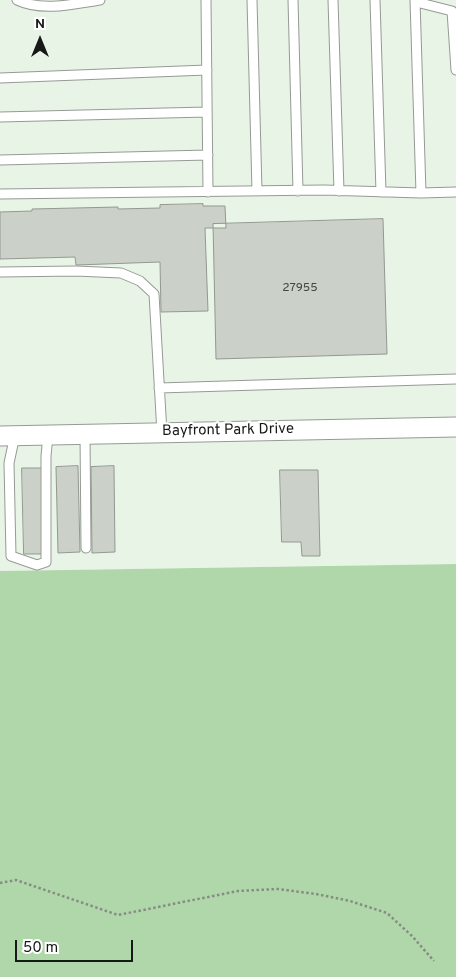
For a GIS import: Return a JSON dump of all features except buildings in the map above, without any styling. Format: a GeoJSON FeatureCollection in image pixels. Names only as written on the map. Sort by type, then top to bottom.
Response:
{"type":"FeatureCollection","features":[{"type":"Feature","properties":{"kind":"street","name":"Bayfront Park Drive"},"geometry":{"type":"LineString","coordinates":[[7,435],[456,427]]}},
{"type":"Feature","properties":{"kind":"lane"},"geometry":{"type":"LineString","coordinates":[[17,0],[22,3],[46,6],[69,5],[100,0]]}},
{"type":"Feature","properties":{"kind":"lane"},"geometry":{"type":"LineString","coordinates":[[206,0],[208,192]]}},
{"type":"Feature","properties":{"kind":"lane"},"geometry":{"type":"LineString","coordinates":[[252,0],[257,191]]}},
{"type":"Feature","properties":{"kind":"lane"},"geometry":{"type":"LineString","coordinates":[[292,0],[298,191]]}},
{"type":"Feature","properties":{"kind":"lane"},"geometry":{"type":"LineString","coordinates":[[333,0],[339,191]]}},
{"type":"Feature","properties":{"kind":"lane"},"geometry":{"type":"LineString","coordinates":[[375,0],[381,192]]}},
{"type":"Feature","properties":{"kind":"lane"},"geometry":{"type":"LineString","coordinates":[[420,193],[415,1],[452,11],[456,70]]}},
{"type":"Feature","properties":{"kind":"lane"},"geometry":{"type":"LineString","coordinates":[[0,78],[207,70]]}},
{"type":"Feature","properties":{"kind":"lane"},"geometry":{"type":"LineString","coordinates":[[0,118],[207,112]]}},
{"type":"Feature","properties":{"kind":"lane"},"geometry":{"type":"LineString","coordinates":[[0,160],[208,155]]}},
{"type":"Feature","properties":{"kind":"lane"},"geometry":{"type":"LineString","coordinates":[[0,194],[257,191],[456,192]]}},
{"type":"Feature","properties":{"kind":"lane"},"geometry":{"type":"LineString","coordinates":[[0,272],[76,271],[121,273],[140,281],[154,294],[162,433]]}},
{"type":"Feature","properties":{"kind":"lane"},"geometry":{"type":"LineString","coordinates":[[159,388],[456,380]]}},
{"type":"Feature","properties":{"kind":"lane"},"geometry":{"type":"LineString","coordinates":[[85,434],[86,548]]}},
{"type":"Feature","properties":{"kind":"lane"},"geometry":{"type":"LineString","coordinates":[[7,435],[11,556],[38,564],[46,562],[46,456],[48,435]]}},
{"type":"Feature","properties":{"kind":"path"},"geometry":{"type":"LineString","coordinates":[[0,883],[16,880],[118,915],[238,891],[278,889],[316,894],[350,901],[387,913],[412,936],[434,961]]}},
{"type":"Feature","properties":{"kind":"shaded area"},"geometry":{"type":"Polygon","coordinates":[[[0,0],[456,0],[456,564],[0,571],[0,0]]]}},
{"type":"Feature","properties":{"kind":"green space"},"geometry":{"type":"Polygon","coordinates":[[[456,564],[456,977],[0,977],[0,571],[456,564]]]}}]}
